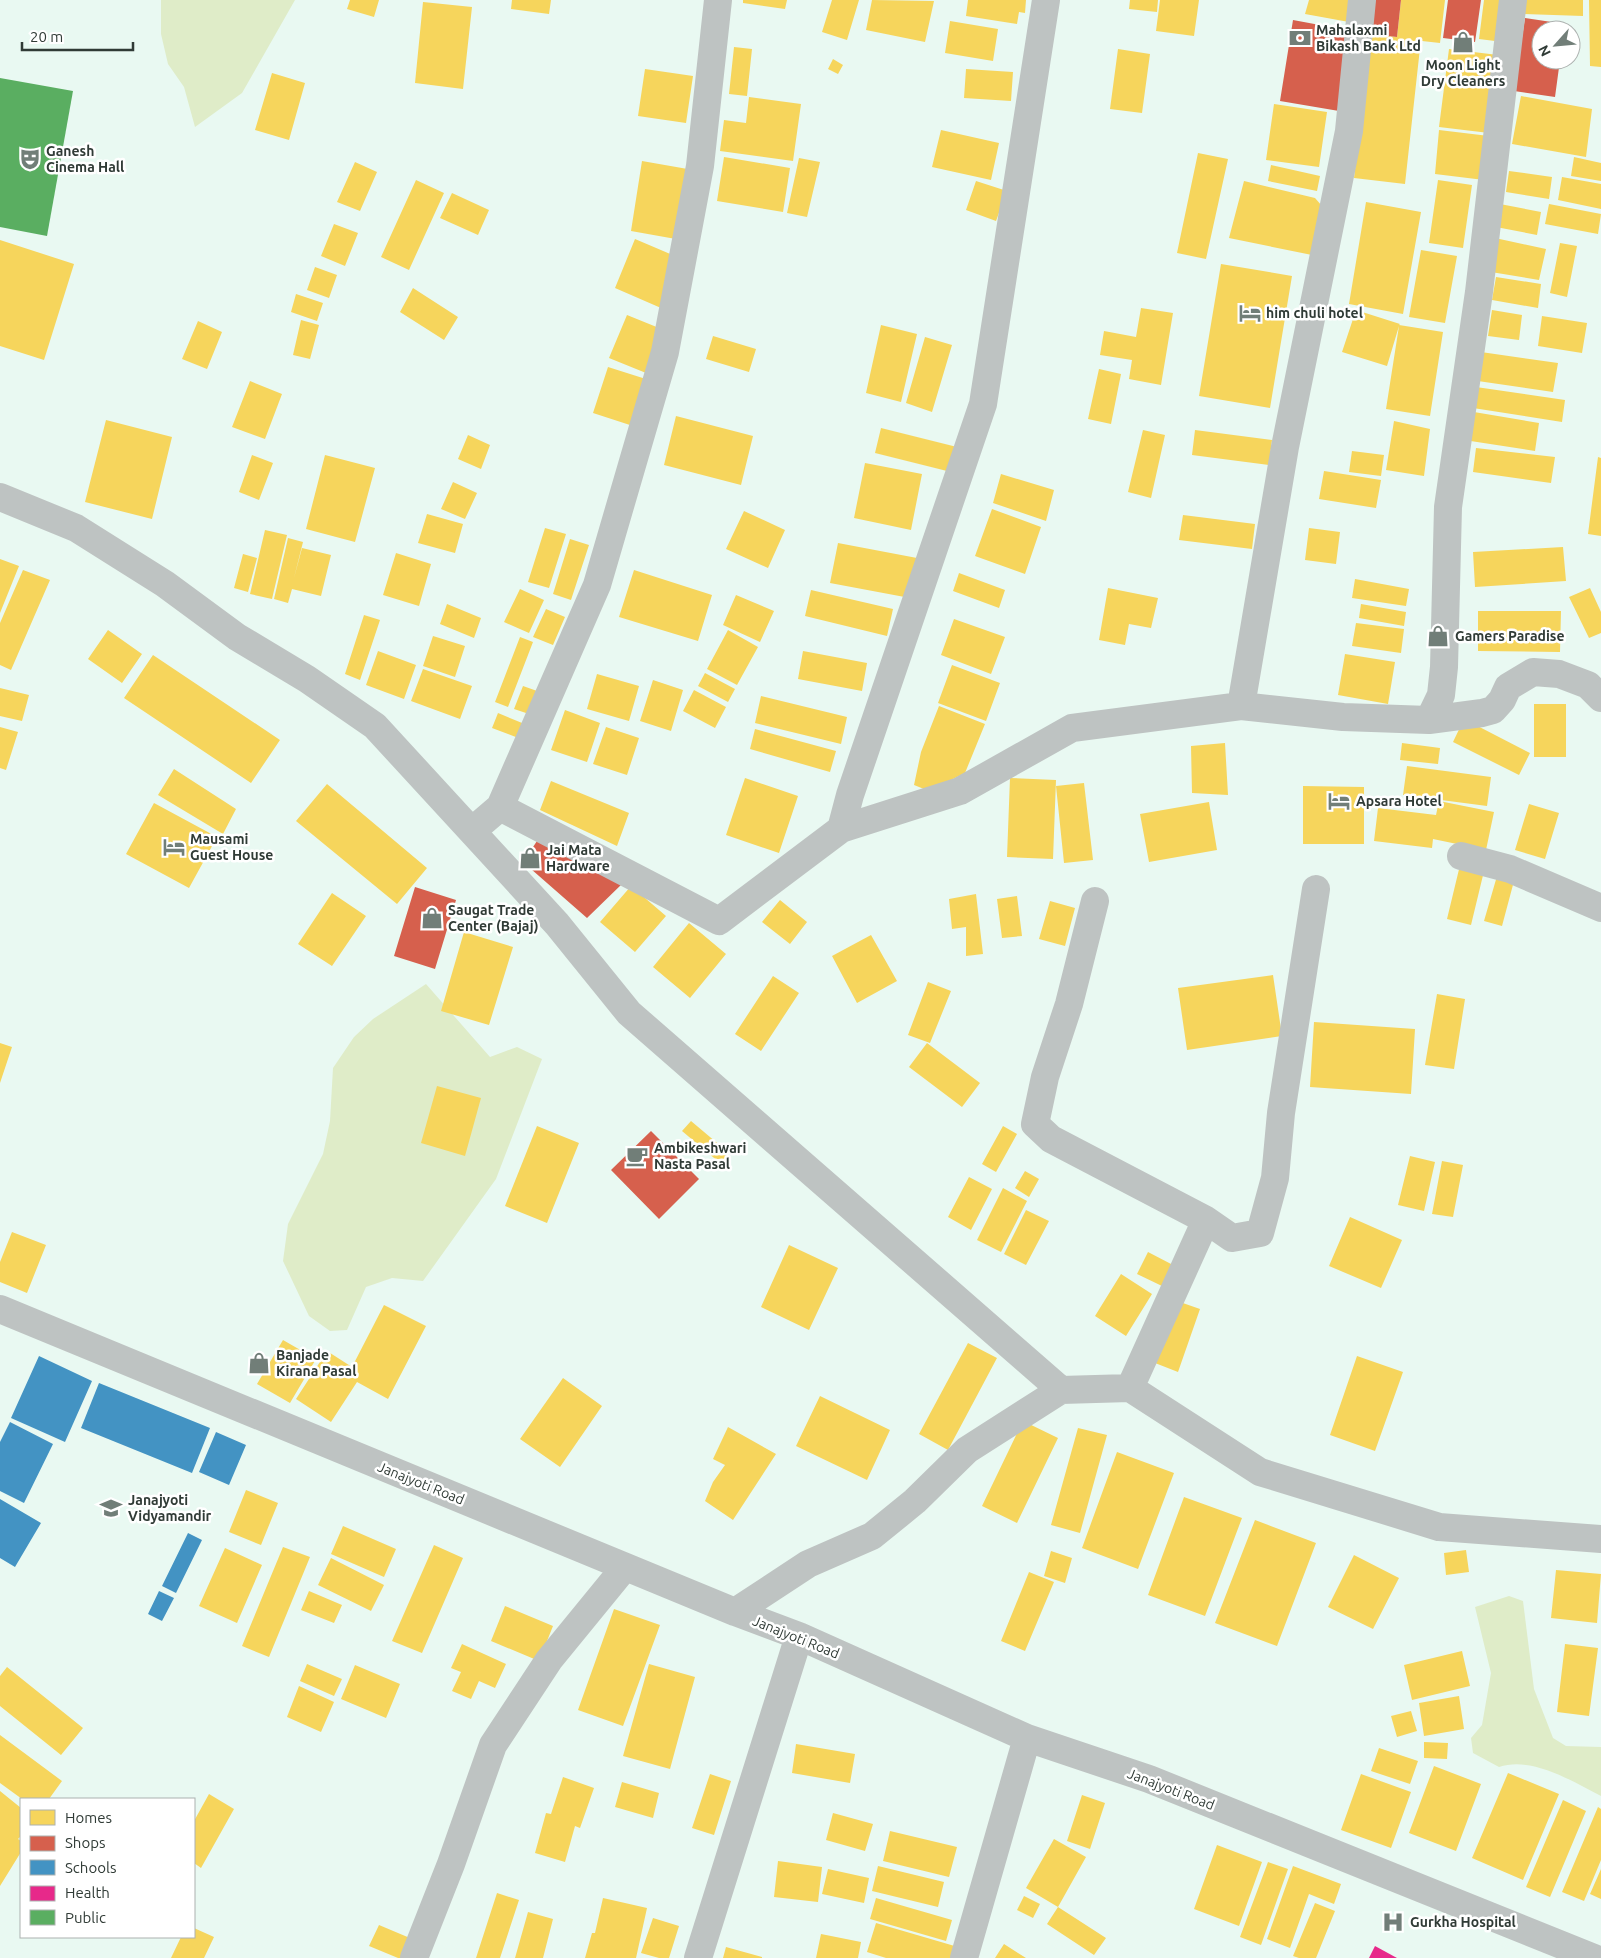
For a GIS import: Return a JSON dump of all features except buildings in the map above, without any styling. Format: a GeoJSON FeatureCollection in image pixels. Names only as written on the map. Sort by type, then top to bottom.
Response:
{"type":"FeatureCollection","features":[{"type":"Feature","properties":{"kind":"street"},"geometry":{"type":"LineString","coordinates":[[472,831],[500,807],[597,585],[665,352],[700,166],[718,0]]}},
{"type":"Feature","properties":{"kind":"street"},"geometry":{"type":"LineString","coordinates":[[841,829],[850,795],[983,404],[1046,0]]}},
{"type":"Feature","properties":{"kind":"street"},"geometry":{"type":"LineString","coordinates":[[1241,706],[1285,447],[1349,132],[1362,0]]}},
{"type":"Feature","properties":{"kind":"street"},"geometry":{"type":"LineString","coordinates":[[1429,720],[1441,695],[1444,667],[1448,507],[1479,292],[1513,0]]}},
{"type":"Feature","properties":{"kind":"street"},"geometry":{"type":"LineString","coordinates":[[0,497],[76,528],[165,584],[237,637],[307,679],[375,726],[556,924],[630,1013],[1061,1390]]}},
{"type":"Feature","properties":{"kind":"street"},"geometry":{"type":"LineString","coordinates":[[500,807],[719,921],[841,829],[960,791],[1072,728],[1241,706],[1343,717],[1429,720],[1493,710],[1502,700],[1508,686],[1533,672],[1559,674],[1588,685],[1601,698]]}},
{"type":"Feature","properties":{"kind":"street"},"geometry":{"type":"LineString","coordinates":[[1461,856],[1510,869],[1601,908]]}},
{"type":"Feature","properties":{"kind":"street"},"geometry":{"type":"LineString","coordinates":[[1095,901],[1069,1004],[1045,1077],[1035,1124],[1051,1139],[1206,1220],[1232,1238],[1260,1233],[1275,1178],[1281,1113],[1316,889]]}},
{"type":"Feature","properties":{"kind":"street"},"geometry":{"type":"LineString","coordinates":[[1130,1388],[1206,1220]]}},
{"type":"Feature","properties":{"kind":"street","name":"Janajyoti Road"},"geometry":{"type":"LineString","coordinates":[[0,1309],[734,1612],[799,1636],[1026,1738],[1149,1779],[1594,1958]]}},
{"type":"Feature","properties":{"kind":"street"},"geometry":{"type":"LineString","coordinates":[[734,1612],[808,1564],[872,1536],[915,1502],[967,1450],[1061,1390],[1130,1388],[1260,1472],[1439,1527],[1601,1538]]}},
{"type":"Feature","properties":{"kind":"street"},"geometry":{"type":"LineString","coordinates":[[414,1958],[451,1864],[493,1745],[549,1660],[625,1567]]}},
{"type":"Feature","properties":{"kind":"street"},"geometry":{"type":"LineString","coordinates":[[698,1958],[799,1636]]}},
{"type":"Feature","properties":{"kind":"street"},"geometry":{"type":"LineString","coordinates":[[964,1958],[1026,1738]]}},
{"type":"Feature","properties":{"kind":"green space"},"geometry":{"type":"Polygon","coordinates":[[[161,0],[295,0],[242,93],[195,127],[184,87],[168,64],[161,34],[161,0]]]}},
{"type":"Feature","properties":{"kind":"green space"},"geometry":{"type":"Polygon","coordinates":[[[426,984],[490,1057],[517,1047],[542,1059],[496,1179],[423,1281],[392,1278],[366,1287],[347,1330],[330,1331],[309,1316],[283,1261],[288,1224],[323,1154],[330,1121],[333,1068],[354,1037],[373,1019],[426,984]]]}},
{"type":"Feature","properties":{"kind":"green space"},"geometry":{"type":"Polygon","coordinates":[[[1509,1596],[1523,1601],[1534,1689],[1553,1738],[1566,1746],[1601,1747],[1601,1796],[1565,1777],[1538,1767],[1512,1764],[1499,1767],[1473,1753],[1471,1738],[1482,1725],[1491,1673],[1475,1607],[1509,1596]]]}},
{"type":"Feature","properties":{"kind":"place","name":"Mahalaxmi Bikash Bank Ltd"},"geometry":{"type":"Point","coordinates":[1300,38]}},
{"type":"Feature","properties":{"kind":"place","name":"Moon Light Dry Cleaners"},"geometry":{"type":"Point","coordinates":[1463,42]}},
{"type":"Feature","properties":{"kind":"place","name":"Ganesh Cinema Hall"},"geometry":{"type":"Point","coordinates":[30,159]}},
{"type":"Feature","properties":{"kind":"place","name":"him chuli hotel"},"geometry":{"type":"Point","coordinates":[1250,313]}},
{"type":"Feature","properties":{"kind":"place","name":"Gamers Paradise"},"geometry":{"type":"Point","coordinates":[1438,636]}},
{"type":"Feature","properties":{"kind":"place","name":"Apsara Hotel"},"geometry":{"type":"Point","coordinates":[1339,801]}},
{"type":"Feature","properties":{"kind":"place","name":"Mausami Guest House"},"geometry":{"type":"Point","coordinates":[174,847]}},
{"type":"Feature","properties":{"kind":"place","name":"Jai Mata Hardware"},"geometry":{"type":"Point","coordinates":[530,858]}},
{"type":"Feature","properties":{"kind":"place","name":"Saugat Trade Center (Bajaj)"},"geometry":{"type":"Point","coordinates":[432,918]}},
{"type":"Feature","properties":{"kind":"place","name":"Ambikeshwari Nasta Pasal"},"geometry":{"type":"Point","coordinates":[637,1156]}},
{"type":"Feature","properties":{"kind":"place","name":"Banjade Kirana Pasal"},"geometry":{"type":"Point","coordinates":[259,1363]}},
{"type":"Feature","properties":{"kind":"place","name":"Janajyoti Vidyamandir"},"geometry":{"type":"Point","coordinates":[111,1508]}},
{"type":"Feature","properties":{"kind":"place","name":"Gurkha Hospital"},"geometry":{"type":"Point","coordinates":[1393,1922]}}]}
